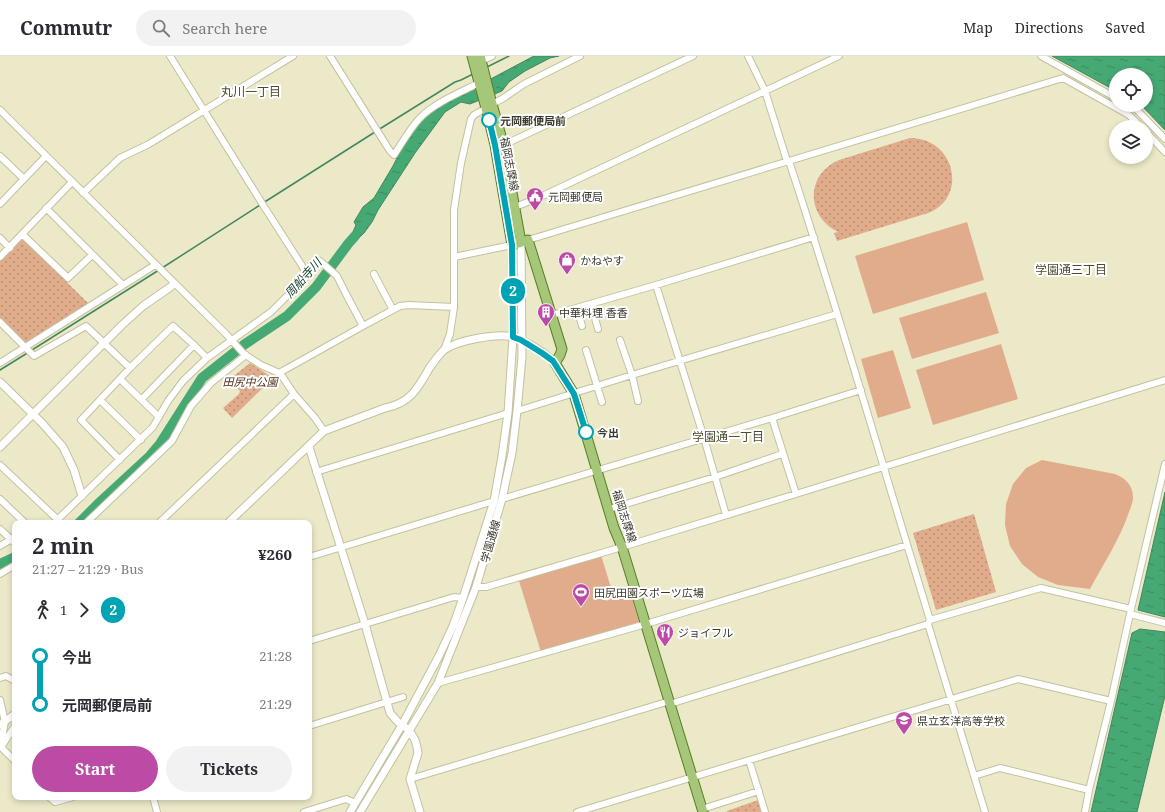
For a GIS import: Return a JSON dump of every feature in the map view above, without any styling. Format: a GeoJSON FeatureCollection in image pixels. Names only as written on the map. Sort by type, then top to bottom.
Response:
{"type":"FeatureCollection","features":[{"type":"Feature","properties":{"kind":"main road","name":"福岡志摩線"},"geometry":{"type":"LineString","coordinates":[[477,60],[479,83],[490,104],[520,242],[552,315],[562,349],[555,364],[574,394],[598,470],[614,528],[622,547],[703,810]]}},
{"type":"Feature","properties":{"kind":"main road"},"geometry":{"type":"LineString","coordinates":[[477,60],[490,104]]}},
{"type":"Feature","properties":{"kind":"main road","name":"福岡志摩線"},"geometry":{"type":"LineString","coordinates":[[499,144],[515,207],[520,242]]}},
{"type":"Feature","properties":{"kind":"street"},"geometry":{"type":"LineString","coordinates":[[170,56],[205,110],[264,208],[308,275]]}},
{"type":"Feature","properties":{"kind":"street"},"geometry":{"type":"LineString","coordinates":[[83,193],[120,158],[149,144],[293,56]]}},
{"type":"Feature","properties":{"kind":"street"},"geometry":{"type":"LineString","coordinates":[[330,56],[394,155],[422,116],[435,106],[479,83]]}},
{"type":"Feature","properties":{"kind":"street"},"geometry":{"type":"LineString","coordinates":[[477,60],[492,56]]}},
{"type":"Feature","properties":{"kind":"street"},"geometry":{"type":"LineString","coordinates":[[231,520],[324,431],[385,408],[396,406],[410,397],[418,387],[434,362],[444,350],[450,334],[454,307],[454,210],[461,163],[471,119],[474,115],[490,104],[502,99],[524,84],[580,56]]}},
{"type":"Feature","properties":{"kind":"street"},"geometry":{"type":"LineString","coordinates":[[499,144],[512,141],[693,56]]}},
{"type":"Feature","properties":{"kind":"street"},"geometry":{"type":"LineString","coordinates":[[748,56],[765,91],[814,237],[884,466],[985,812]]}},
{"type":"Feature","properties":{"kind":"street"},"geometry":{"type":"LineString","coordinates":[[515,207],[538,198],[839,56]]}},
{"type":"Feature","properties":{"kind":"street"},"geometry":{"type":"LineString","coordinates":[[1041,56],[1109,94]]}},
{"type":"Feature","properties":{"kind":"street"},"geometry":{"type":"LineString","coordinates":[[454,257],[520,242],[1062,78],[1129,114],[1135,120]]}},
{"type":"Feature","properties":{"kind":"street"},"geometry":{"type":"LineString","coordinates":[[0,110],[245,355],[279,373],[324,431]]}},
{"type":"Feature","properties":{"kind":"street"},"geometry":{"type":"LineString","coordinates":[[1139,112],[1165,139]]}},
{"type":"Feature","properties":{"kind":"street"},"geometry":{"type":"LineString","coordinates":[[1153,139],[1165,152]]}},
{"type":"Feature","properties":{"kind":"street"},"geometry":{"type":"LineString","coordinates":[[0,156],[24,179]]}},
{"type":"Feature","properties":{"kind":"street"},"geometry":{"type":"LineString","coordinates":[[1,200],[46,156]]}},
{"type":"Feature","properties":{"kind":"street"},"geometry":{"type":"LineString","coordinates":[[0,257],[72,182]]}},
{"type":"Feature","properties":{"kind":"street"},"geometry":{"type":"LineString","coordinates":[[46,208],[123,285]]}},
{"type":"Feature","properties":{"kind":"street"},"geometry":{"type":"LineString","coordinates":[[22,234],[68,278],[92,255]]}},
{"type":"Feature","properties":{"kind":"street"},"geometry":{"type":"LineString","coordinates":[[552,315],[814,237]]}},
{"type":"Feature","properties":{"kind":"street"},"geometry":{"type":"LineString","coordinates":[[0,238],[10,248]]}},
{"type":"Feature","properties":{"kind":"street","name":"学園通線"},"geometry":{"type":"LineString","coordinates":[[350,812],[402,725],[439,656],[453,626],[494,501],[508,413],[520,242]]}},
{"type":"Feature","properties":{"kind":"street","name":"学園通線"},"geometry":{"type":"LineString","coordinates":[[360,812],[438,682],[476,587],[502,498],[512,454],[522,357],[520,242]]}},
{"type":"Feature","properties":{"kind":"street"},"geometry":{"type":"LineString","coordinates":[[57,520],[154,427],[174,391],[183,381],[207,358],[271,312],[320,261],[337,276],[363,326]]}},
{"type":"Feature","properties":{"kind":"street"},"geometry":{"type":"LineString","coordinates":[[0,363],[156,265]]}},
{"type":"Feature","properties":{"kind":"street"},"geometry":{"type":"LineString","coordinates":[[374,274],[393,310]]}},
{"type":"Feature","properties":{"kind":"street"},"geometry":{"type":"LineString","coordinates":[[0,447],[143,306],[174,284]]}},
{"type":"Feature","properties":{"kind":"street"},"geometry":{"type":"LineString","coordinates":[[656,285],[704,438],[726,516]]}},
{"type":"Feature","properties":{"kind":"street"},"geometry":{"type":"LineString","coordinates":[[591,304],[598,329]]}},
{"type":"Feature","properties":{"kind":"street"},"geometry":{"type":"LineString","coordinates":[[279,373],[400,306],[454,307]]}},
{"type":"Feature","properties":{"kind":"street"},"geometry":{"type":"LineString","coordinates":[[577,308],[582,326]]}},
{"type":"Feature","properties":{"kind":"street"},"geometry":{"type":"LineString","coordinates":[[517,411],[837,314]]}},
{"type":"Feature","properties":{"kind":"street"},"geometry":{"type":"LineString","coordinates":[[0,322],[34,356],[86,326],[130,368]]}},
{"type":"Feature","properties":{"kind":"street"},"geometry":{"type":"LineString","coordinates":[[120,460],[81,420],[130,368],[173,326],[207,358]]}},
{"type":"Feature","properties":{"kind":"street"},"geometry":{"type":"LineString","coordinates":[[444,350],[458,344],[489,336],[513,337],[521,340],[542,353],[555,364]]}},
{"type":"Feature","properties":{"kind":"street"},"geometry":{"type":"LineString","coordinates":[[620,340],[632,375],[638,401]]}},
{"type":"Feature","properties":{"kind":"street"},"geometry":{"type":"LineString","coordinates":[[142,399],[194,345]]}},
{"type":"Feature","properties":{"kind":"street"},"geometry":{"type":"LineString","coordinates":[[586,350],[602,402]]}},
{"type":"Feature","properties":{"kind":"street"},"geometry":{"type":"LineString","coordinates":[[89,520],[172,441],[191,406],[211,383],[245,355]]}},
{"type":"Feature","properties":{"kind":"street"},"geometry":{"type":"LineString","coordinates":[[120,379],[159,417]]}},
{"type":"Feature","properties":{"kind":"street"},"geometry":{"type":"LineString","coordinates":[[476,587],[486,587],[726,516],[1165,380]]}},
{"type":"Feature","properties":{"kind":"street"},"geometry":{"type":"LineString","coordinates":[[0,382],[33,414],[63,447],[74,470],[82,496]]}},
{"type":"Feature","properties":{"kind":"street"},"geometry":{"type":"LineString","coordinates":[[502,498],[861,390]]}},
{"type":"Feature","properties":{"kind":"street"},"geometry":{"type":"LineString","coordinates":[[162,520],[294,394]]}},
{"type":"Feature","properties":{"kind":"street"},"geometry":{"type":"LineString","coordinates":[[100,400],[141,440]]}},
{"type":"Feature","properties":{"kind":"street"},"geometry":{"type":"LineString","coordinates":[[316,472],[508,413]]}},
{"type":"Feature","properties":{"kind":"street"},"geometry":{"type":"LineString","coordinates":[[772,418],[782,454],[796,494]]}},
{"type":"Feature","properties":{"kind":"street"},"geometry":{"type":"LineString","coordinates":[[309,447],[365,624],[390,713],[398,722],[409,730],[415,740],[418,753],[410,779],[420,812]]}},
{"type":"Feature","properties":{"kind":"street"},"geometry":{"type":"LineString","coordinates":[[609,509],[715,477],[782,454]]}},
{"type":"Feature","properties":{"kind":"street"},"geometry":{"type":"LineString","coordinates":[[1084,812],[1165,464]]}},
{"type":"Feature","properties":{"kind":"street"},"geometry":{"type":"LineString","coordinates":[[0,465],[55,520]]}},
{"type":"Feature","properties":{"kind":"street"},"geometry":{"type":"LineString","coordinates":[[0,499],[22,520]]}},
{"type":"Feature","properties":{"kind":"street"},"geometry":{"type":"LineString","coordinates":[[312,556],[494,501]]}},
{"type":"Feature","properties":{"kind":"street"},"geometry":{"type":"LineString","coordinates":[[0,529],[12,538]]}},
{"type":"Feature","properties":{"kind":"street"},"geometry":{"type":"LineString","coordinates":[[0,546],[12,541]]}},
{"type":"Feature","properties":{"kind":"street"},"geometry":{"type":"LineString","coordinates":[[438,682],[646,624],[907,545]]}},
{"type":"Feature","properties":{"kind":"street"},"geometry":{"type":"LineString","coordinates":[[0,574],[12,567]]}},
{"type":"Feature","properties":{"kind":"street"},"geometry":{"type":"LineString","coordinates":[[410,779],[670,702],[1041,588],[1131,612],[1165,623]]}},
{"type":"Feature","properties":{"kind":"street"},"geometry":{"type":"LineString","coordinates":[[312,640],[454,597],[463,598]]}},
{"type":"Feature","properties":{"kind":"street"},"geometry":{"type":"LineString","coordinates":[[0,678],[6,676],[12,679]]}},
{"type":"Feature","properties":{"kind":"street"},"geometry":{"type":"LineString","coordinates":[[577,812],[592,810],[693,777],[1018,680],[1111,701]]}},
{"type":"Feature","properties":{"kind":"street"},"geometry":{"type":"LineString","coordinates":[[312,725],[403,697]]}},
{"type":"Feature","properties":{"kind":"street"},"geometry":{"type":"LineString","coordinates":[[0,700],[2,724],[0,747]]}},
{"type":"Feature","properties":{"kind":"street"},"geometry":{"type":"LineString","coordinates":[[2,724],[12,716]]}},
{"type":"Feature","properties":{"kind":"street"},"geometry":{"type":"LineString","coordinates":[[0,747],[12,730]]}},
{"type":"Feature","properties":{"kind":"street"},"geometry":{"type":"LineString","coordinates":[[0,747],[12,758]]}},
{"type":"Feature","properties":{"kind":"street"},"geometry":{"type":"LineString","coordinates":[[749,760],[765,812]]}},
{"type":"Feature","properties":{"kind":"street"},"geometry":{"type":"LineString","coordinates":[[974,776],[1000,768],[1089,790]]}},
{"type":"Feature","properties":{"kind":"street"},"geometry":{"type":"LineString","coordinates":[[703,810],[759,791]]}},
{"type":"Feature","properties":{"kind":"street"},"geometry":{"type":"LineString","coordinates":[[304,812],[346,799],[355,803]]}},
{"type":"Feature","properties":{"kind":"street"},"geometry":{"type":"LineString","coordinates":[[53,800],[56,802],[63,800]]}},
{"type":"Feature","properties":{"kind":"street"},"geometry":{"type":"LineString","coordinates":[[154,800],[158,812]]}},
{"type":"Feature","properties":{"kind":"green space"},"geometry":{"type":"Polygon","coordinates":[[[910,138],[926,141],[938,148],[946,158],[951,170],[952,183],[949,195],[941,205],[928,213],[837,241],[834,233],[838,232],[827,225],[815,206],[815,185],[820,175],[828,167],[839,160],[910,138]]]}},
{"type":"Feature","properties":{"kind":"green space"},"geometry":{"type":"Polygon","coordinates":[[[967,222],[984,280],[873,314],[855,256],[967,222]]]}},
{"type":"Feature","properties":{"kind":"green space"},"geometry":{"type":"Polygon","coordinates":[[[22,238],[90,305],[26,346],[0,319],[0,260],[22,238]]]}},
{"type":"Feature","properties":{"kind":"green space"},"geometry":{"type":"Polygon","coordinates":[[[986,292],[999,333],[912,359],[899,318],[986,292]]]}},
{"type":"Feature","properties":{"kind":"green space"},"geometry":{"type":"Polygon","coordinates":[[[1001,344],[1018,399],[933,425],[916,370],[1001,344]]]}},
{"type":"Feature","properties":{"kind":"green space"},"geometry":{"type":"Polygon","coordinates":[[[893,350],[911,408],[878,418],[861,359],[893,350]]]}},
{"type":"Feature","properties":{"kind":"green space","name":"田尻中公園"},"geometry":{"type":"Polygon","coordinates":[[[250,363],[270,376],[271,380],[232,418],[223,408],[239,394],[240,391],[230,379],[250,363]]]}},
{"type":"Feature","properties":{"kind":"green space"},"geometry":{"type":"Polygon","coordinates":[[[1042,460],[1115,474],[1125,480],[1132,489],[1133,501],[1125,522],[1090,589],[1058,585],[1038,577],[1022,564],[1010,546],[1005,525],[1006,504],[1013,484],[1026,468],[1042,460]]]}},
{"type":"Feature","properties":{"kind":"green space"},"geometry":{"type":"Polygon","coordinates":[[[974,514],[996,592],[936,610],[913,533],[974,514]]]}},
{"type":"Feature","properties":{"kind":"green space","name":"田尻田園スポーツ広場"},"geometry":{"type":"Polygon","coordinates":[[[601,555],[612,591],[628,586],[639,622],[541,652],[519,581],[601,555]]]}},
{"type":"Feature","properties":{"kind":"green space"},"geometry":{"type":"Polygon","coordinates":[[[758,800],[762,812],[727,812],[727,811],[758,800]]]}},
{"type":"Feature","properties":{"kind":"water"},"geometry":{"type":"Polygon","coordinates":[[[534,56],[559,56],[550,58],[525,71],[509,82],[502,91],[470,104],[461,102],[445,112],[415,153],[364,233],[350,246],[345,244],[352,234],[356,225],[354,222],[363,207],[374,198],[410,135],[421,120],[436,108],[534,56]]]}},
{"type":"Feature","properties":{"kind":"water"},"geometry":{"type":"Polygon","coordinates":[[[1052,56],[1165,56],[1165,130],[1148,112],[1153,112],[1153,68],[1109,68],[1109,87],[1052,56]]]}},
{"type":"Feature","properties":{"kind":"water"},"geometry":{"type":"Polygon","coordinates":[[[1165,492],[1165,617],[1138,610],[1165,492]]]}},
{"type":"Feature","properties":{"kind":"water"},"geometry":{"type":"Polygon","coordinates":[[[1140,629],[1165,632],[1165,696],[1137,812],[1091,812],[1132,633],[1140,629]]]}},
{"type":"Feature","properties":{"kind":"waterway"},"geometry":{"type":"LineString","coordinates":[[487,67],[509,56]]}},
{"type":"Feature","properties":{"kind":"waterway"},"geometry":{"type":"LineString","coordinates":[[378,130],[455,82],[473,74]]}},
{"type":"Feature","properties":{"kind":"waterway"},"geometry":{"type":"LineString","coordinates":[[263,203],[375,132]]}},
{"type":"Feature","properties":{"kind":"waterway"},"geometry":{"type":"LineString","coordinates":[[162,268],[260,205]]}},
{"type":"Feature","properties":{"kind":"waterway","name":"周船寺川"},"geometry":{"type":"LineString","coordinates":[[82,520],[149,457],[160,444],[202,378],[245,344],[287,316],[316,287],[355,236]]}},
{"type":"Feature","properties":{"kind":"waterway"},"geometry":{"type":"LineString","coordinates":[[32,350],[159,270]]}},
{"type":"Feature","properties":{"kind":"waterway"},"geometry":{"type":"LineString","coordinates":[[0,370],[29,352]]}},
{"type":"Feature","properties":{"kind":"waterway","name":"周船寺川"},"geometry":{"type":"LineString","coordinates":[[0,564],[12,558]]}},
{"type":"Feature","properties":{"kind":"bus line","name":"2"},"geometry":{"type":"LineString","coordinates":[[489,120],[495,145],[512,245],[513,337],[521,340],[553,361],[574,394],[586,432]]}},
{"type":"Feature","properties":{"kind":"place","name":"元岡郵便局前"},"geometry":{"type":"Point","coordinates":[489,120]}},
{"type":"Feature","properties":{"kind":"place","name":"元岡郵便局"},"geometry":{"type":"Point","coordinates":[535,211]}},
{"type":"Feature","properties":{"kind":"place","name":"かねやす"},"geometry":{"type":"Point","coordinates":[567,275]}},
{"type":"Feature","properties":{"kind":"place","name":"中華料理 香香"},"geometry":{"type":"Point","coordinates":[546,327]}},
{"type":"Feature","properties":{"kind":"place","name":"今出"},"geometry":{"type":"Point","coordinates":[586,432]}},
{"type":"Feature","properties":{"kind":"place","name":"田尻田園スポーツ広場"},"geometry":{"type":"Point","coordinates":[581,607]}},
{"type":"Feature","properties":{"kind":"place","name":"ジョイフル"},"geometry":{"type":"Point","coordinates":[665,647]}},
{"type":"Feature","properties":{"kind":"place","name":"県立玄洋高等学校"},"geometry":{"type":"Point","coordinates":[904,735]}},
{"type":"Feature","properties":{"kind":"district","name":"丸川一丁目"},"geometry":{"type":"Point","coordinates":[251,91]}},
{"type":"Feature","properties":{"kind":"district","name":"学園通三丁目"},"geometry":{"type":"Point","coordinates":[1071,269]}},
{"type":"Feature","properties":{"kind":"district","name":"学園通一丁目"},"geometry":{"type":"Point","coordinates":[728,436]}}]}
